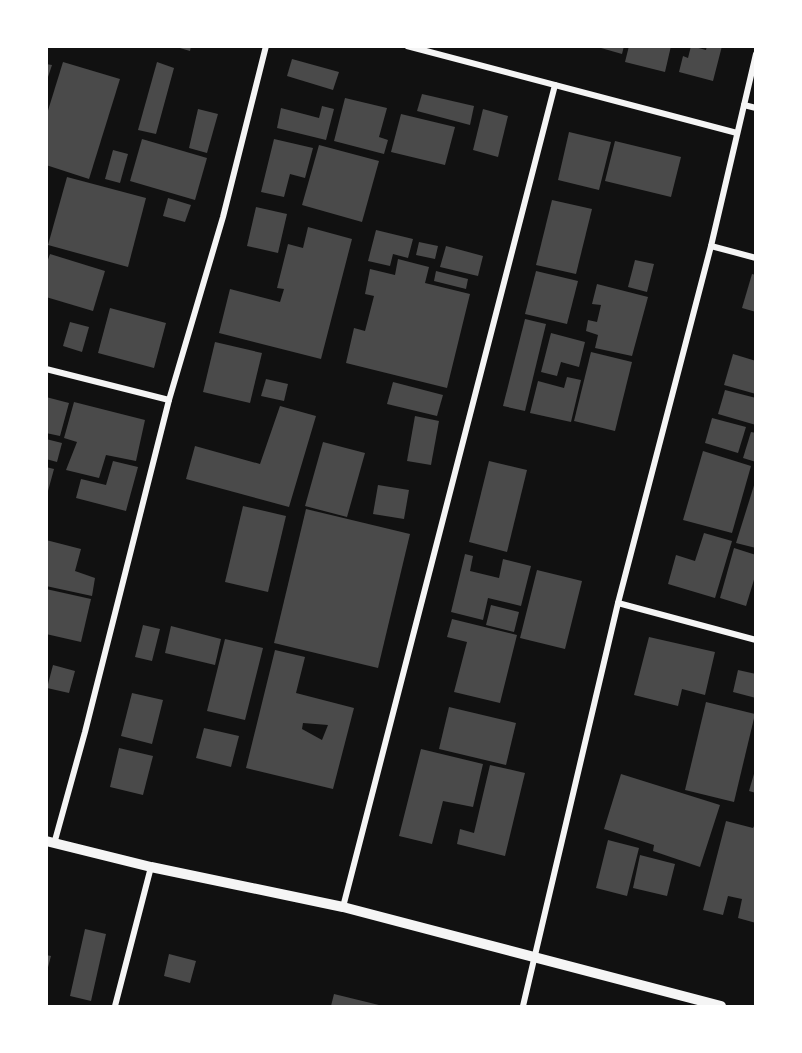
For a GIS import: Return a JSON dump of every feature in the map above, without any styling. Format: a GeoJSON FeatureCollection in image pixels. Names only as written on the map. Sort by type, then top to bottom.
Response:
{"type":"FeatureCollection","features":[{"type":"Feature","properties":{"kind":"street"},"geometry":{"type":"LineString","coordinates":[[266,46],[223,217],[169,400],[50,843],[151,867],[343,907],[721,1006]]}},
{"type":"Feature","properties":{"kind":"street"},"geometry":{"type":"LineString","coordinates":[[407,46],[736,133]]}},
{"type":"Feature","properties":{"kind":"street"},"geometry":{"type":"LineString","coordinates":[[523,1006],[618,603],[711,246],[756,54]]}},
{"type":"Feature","properties":{"kind":"street"},"geometry":{"type":"LineString","coordinates":[[343,907],[555,85]]}},
{"type":"Feature","properties":{"kind":"street"},"geometry":{"type":"LineString","coordinates":[[744,105],[756,108]]}},
{"type":"Feature","properties":{"kind":"street"},"geometry":{"type":"LineString","coordinates":[[711,246],[756,258]]}},
{"type":"Feature","properties":{"kind":"street"},"geometry":{"type":"LineString","coordinates":[[46,369],[169,400]]}},
{"type":"Feature","properties":{"kind":"street"},"geometry":{"type":"LineString","coordinates":[[618,603],[756,640]]}},
{"type":"Feature","properties":{"kind":"street"},"geometry":{"type":"LineString","coordinates":[[115,1006],[151,867]]}},
{"type":"Feature","properties":{"kind":"building"},"geometry":{"type":"Polygon","coordinates":[[[173,46],[191,46],[190,51],[173,46]]]}},
{"type":"Feature","properties":{"kind":"building"},"geometry":{"type":"Polygon","coordinates":[[[594,46],[624,46],[622,54],[594,46]]]}},
{"type":"Feature","properties":{"kind":"building"},"geometry":{"type":"Polygon","coordinates":[[[629,46],[671,46],[665,72],[625,62],[629,46]]]}},
{"type":"Feature","properties":{"kind":"building"},"geometry":{"type":"Polygon","coordinates":[[[691,46],[706,50],[707,46],[722,46],[713,81],[679,72],[683,56],[688,58],[691,46]]]}},
{"type":"Feature","properties":{"kind":"building"},"geometry":{"type":"Polygon","coordinates":[[[292,59],[339,72],[333,90],[287,76],[292,59]]]}},
{"type":"Feature","properties":{"kind":"building"},"geometry":{"type":"Polygon","coordinates":[[[63,62],[120,79],[89,179],[46,165],[46,117],[63,62]]]}},
{"type":"Feature","properties":{"kind":"building"},"geometry":{"type":"Polygon","coordinates":[[[157,62],[174,68],[156,134],[138,130],[157,62]]]}},
{"type":"Feature","properties":{"kind":"building"},"geometry":{"type":"Polygon","coordinates":[[[46,64],[52,65],[47,80],[46,80],[46,64]]]}},
{"type":"Feature","properties":{"kind":"building"},"geometry":{"type":"Polygon","coordinates":[[[422,94],[474,106],[470,125],[417,111],[422,94]]]}},
{"type":"Feature","properties":{"kind":"building"},"geometry":{"type":"Polygon","coordinates":[[[345,98],[387,108],[379,137],[388,140],[384,154],[334,141],[345,98]]]}},
{"type":"Feature","properties":{"kind":"building"},"geometry":{"type":"Polygon","coordinates":[[[322,106],[334,109],[326,140],[277,128],[281,108],[319,118],[322,106]]]}},
{"type":"Feature","properties":{"kind":"building"},"geometry":{"type":"Polygon","coordinates":[[[198,109],[218,114],[207,153],[189,148],[198,109]]]}},
{"type":"Feature","properties":{"kind":"building"},"geometry":{"type":"Polygon","coordinates":[[[483,109],[508,116],[498,157],[473,150],[483,109]]]}},
{"type":"Feature","properties":{"kind":"building"},"geometry":{"type":"Polygon","coordinates":[[[401,114],[455,127],[445,165],[391,152],[401,114]]]}},
{"type":"Feature","properties":{"kind":"building"},"geometry":{"type":"Polygon","coordinates":[[[569,132],[611,142],[599,190],[558,180],[569,132]]]}},
{"type":"Feature","properties":{"kind":"building"},"geometry":{"type":"Polygon","coordinates":[[[142,139],[207,158],[195,200],[130,181],[142,139]]]}},
{"type":"Feature","properties":{"kind":"building"},"geometry":{"type":"Polygon","coordinates":[[[274,139],[313,148],[305,178],[290,174],[284,197],[261,192],[274,139]]]}},
{"type":"Feature","properties":{"kind":"building"},"geometry":{"type":"Polygon","coordinates":[[[615,141],[681,157],[671,197],[605,181],[615,141]]]}},
{"type":"Feature","properties":{"kind":"building"},"geometry":{"type":"Polygon","coordinates":[[[319,145],[379,161],[362,222],[302,205],[319,145]]]}},
{"type":"Feature","properties":{"kind":"building"},"geometry":{"type":"Polygon","coordinates":[[[113,150],[128,154],[120,183],[105,179],[113,150]]]}},
{"type":"Feature","properties":{"kind":"building"},"geometry":{"type":"Polygon","coordinates":[[[67,177],[146,198],[128,267],[48,245],[67,177]]]}},
{"type":"Feature","properties":{"kind":"building"},"geometry":{"type":"Polygon","coordinates":[[[168,198],[191,205],[185,222],[163,216],[168,198]]]}},
{"type":"Feature","properties":{"kind":"building"},"geometry":{"type":"Polygon","coordinates":[[[552,200],[592,209],[576,274],[536,265],[552,200]]]}},
{"type":"Feature","properties":{"kind":"building"},"geometry":{"type":"Polygon","coordinates":[[[256,207],[287,214],[278,253],[247,246],[256,207]]]}},
{"type":"Feature","properties":{"kind":"building"},"geometry":{"type":"Polygon","coordinates":[[[308,227],[352,239],[321,359],[219,333],[230,289],[280,302],[284,289],[277,288],[288,244],[303,248],[308,227]]]}},
{"type":"Feature","properties":{"kind":"building"},"geometry":{"type":"Polygon","coordinates":[[[376,230],[413,239],[408,258],[393,254],[390,266],[368,261],[376,230]]]}},
{"type":"Feature","properties":{"kind":"building"},"geometry":{"type":"Polygon","coordinates":[[[419,242],[438,246],[435,259],[416,255],[419,242]]]}},
{"type":"Feature","properties":{"kind":"building"},"geometry":{"type":"Polygon","coordinates":[[[446,246],[483,256],[478,276],[440,267],[446,246]]]}},
{"type":"Feature","properties":{"kind":"building"},"geometry":{"type":"Polygon","coordinates":[[[50,254],[105,271],[93,311],[46,297],[46,265],[50,254]]]}},
{"type":"Feature","properties":{"kind":"building"},"geometry":{"type":"Polygon","coordinates":[[[398,259],[429,267],[425,283],[470,294],[447,388],[346,363],[354,328],[365,331],[374,296],[365,294],[370,269],[395,275],[398,259]]]}},
{"type":"Feature","properties":{"kind":"building"},"geometry":{"type":"Polygon","coordinates":[[[635,260],[654,264],[647,292],[628,287],[635,260]]]}},
{"type":"Feature","properties":{"kind":"building"},"geometry":{"type":"Polygon","coordinates":[[[436,271],[468,279],[466,289],[434,281],[436,271]]]}},
{"type":"Feature","properties":{"kind":"building"},"geometry":{"type":"Polygon","coordinates":[[[536,271],[578,281],[567,324],[525,314],[536,271]]]}},
{"type":"Feature","properties":{"kind":"building"},"geometry":{"type":"Polygon","coordinates":[[[752,274],[756,275],[756,312],[742,308],[752,274]]]}},
{"type":"Feature","properties":{"kind":"building"},"geometry":{"type":"Polygon","coordinates":[[[597,284],[648,297],[632,356],[595,348],[598,335],[586,331],[588,320],[597,322],[601,305],[592,304],[597,284]]]}},
{"type":"Feature","properties":{"kind":"building"},"geometry":{"type":"Polygon","coordinates":[[[110,308],[166,323],[154,368],[98,353],[110,308]]]}},
{"type":"Feature","properties":{"kind":"building"},"geometry":{"type":"Polygon","coordinates":[[[525,319],[546,324],[525,411],[503,406],[525,319]]]}},
{"type":"Feature","properties":{"kind":"building"},"geometry":{"type":"Polygon","coordinates":[[[70,322],[89,327],[82,352],[63,346],[70,322]]]}},
{"type":"Feature","properties":{"kind":"building"},"geometry":{"type":"Polygon","coordinates":[[[551,333],[585,342],[579,367],[561,362],[557,376],[541,372],[551,333]]]}},
{"type":"Feature","properties":{"kind":"building"},"geometry":{"type":"Polygon","coordinates":[[[215,342],[262,353],[250,403],[203,392],[215,342]]]}},
{"type":"Feature","properties":{"kind":"building"},"geometry":{"type":"Polygon","coordinates":[[[591,352],[632,362],[615,431],[574,421],[591,352]]]}},
{"type":"Feature","properties":{"kind":"building"},"geometry":{"type":"Polygon","coordinates":[[[733,354],[756,361],[756,394],[724,385],[733,354]]]}},
{"type":"Feature","properties":{"kind":"building"},"geometry":{"type":"Polygon","coordinates":[[[567,377],[581,380],[571,422],[530,413],[538,381],[564,388],[567,377]]]}},
{"type":"Feature","properties":{"kind":"building"},"geometry":{"type":"Polygon","coordinates":[[[266,379],[288,384],[284,401],[261,396],[266,379]]]}},
{"type":"Feature","properties":{"kind":"building"},"geometry":{"type":"Polygon","coordinates":[[[393,382],[443,395],[437,416],[387,404],[393,382]]]}},
{"type":"Feature","properties":{"kind":"building"},"geometry":{"type":"Polygon","coordinates":[[[725,390],[756,398],[756,425],[718,414],[725,390]]]}},
{"type":"Feature","properties":{"kind":"building"},"geometry":{"type":"Polygon","coordinates":[[[46,397],[69,403],[60,436],[46,433],[46,397]]]}},
{"type":"Feature","properties":{"kind":"building"},"geometry":{"type":"Polygon","coordinates":[[[74,402],[145,420],[136,461],[106,455],[99,478],[66,470],[77,442],[64,438],[74,402]]]}},
{"type":"Feature","properties":{"kind":"building"},"geometry":{"type":"Polygon","coordinates":[[[280,406],[316,416],[289,507],[186,479],[195,446],[260,464],[280,406]]]}},
{"type":"Feature","properties":{"kind":"building"},"geometry":{"type":"Polygon","coordinates":[[[415,416],[439,421],[431,465],[407,461],[415,416]]]}},
{"type":"Feature","properties":{"kind":"building"},"geometry":{"type":"Polygon","coordinates":[[[712,418],[746,427],[738,453],[705,443],[712,418]]]}},
{"type":"Feature","properties":{"kind":"building"},"geometry":{"type":"Polygon","coordinates":[[[751,432],[756,433],[756,462],[743,458],[751,432]]]}},
{"type":"Feature","properties":{"kind":"building"},"geometry":{"type":"Polygon","coordinates":[[[46,439],[62,443],[57,462],[46,459],[46,439]]]}},
{"type":"Feature","properties":{"kind":"building"},"geometry":{"type":"Polygon","coordinates":[[[323,442],[365,453],[347,517],[305,506],[323,442]]]}},
{"type":"Feature","properties":{"kind":"building"},"geometry":{"type":"Polygon","coordinates":[[[703,451],[751,466],[732,533],[683,520],[703,451]]]}},
{"type":"Feature","properties":{"kind":"building"},"geometry":{"type":"Polygon","coordinates":[[[113,461],[138,467],[126,511],[76,498],[81,479],[106,485],[113,461]]]}},
{"type":"Feature","properties":{"kind":"building"},"geometry":{"type":"Polygon","coordinates":[[[489,461],[527,470],[507,552],[469,542],[489,461]]]}},
{"type":"Feature","properties":{"kind":"building"},"geometry":{"type":"Polygon","coordinates":[[[46,467],[54,469],[48,491],[46,490],[46,467]]]}},
{"type":"Feature","properties":{"kind":"building"},"geometry":{"type":"Polygon","coordinates":[[[756,479],[756,548],[736,543],[756,479]]]}},
{"type":"Feature","properties":{"kind":"building"},"geometry":{"type":"Polygon","coordinates":[[[378,485],[409,490],[404,519],[373,514],[378,485]]]}},
{"type":"Feature","properties":{"kind":"building"},"geometry":{"type":"Polygon","coordinates":[[[243,506],[286,516],[268,592],[225,582],[243,506]]]}},
{"type":"Feature","properties":{"kind":"building"},"geometry":{"type":"Polygon","coordinates":[[[306,509],[410,534],[378,668],[274,643],[306,509]]]}},
{"type":"Feature","properties":{"kind":"building"},"geometry":{"type":"Polygon","coordinates":[[[704,533],[732,541],[715,598],[668,584],[676,555],[695,561],[704,533]]]}},
{"type":"Feature","properties":{"kind":"building"},"geometry":{"type":"Polygon","coordinates":[[[46,540],[81,549],[75,571],[95,578],[92,596],[46,586],[46,540]]]}},
{"type":"Feature","properties":{"kind":"building"},"geometry":{"type":"Polygon","coordinates":[[[734,548],[756,555],[756,573],[746,606],[720,598],[734,548]]]}},
{"type":"Feature","properties":{"kind":"building"},"geometry":{"type":"Polygon","coordinates":[[[465,554],[473,556],[470,571],[499,578],[503,559],[531,566],[521,606],[488,598],[483,620],[451,612],[465,554]]]}},
{"type":"Feature","properties":{"kind":"building"},"geometry":{"type":"Polygon","coordinates":[[[537,570],[582,581],[565,649],[520,638],[537,570]]]}},
{"type":"Feature","properties":{"kind":"building"},"geometry":{"type":"Polygon","coordinates":[[[46,589],[91,599],[81,642],[46,634],[46,589]]]}},
{"type":"Feature","properties":{"kind":"building"},"geometry":{"type":"Polygon","coordinates":[[[491,605],[519,612],[514,632],[486,625],[491,605]]]}},
{"type":"Feature","properties":{"kind":"building"},"geometry":{"type":"Polygon","coordinates":[[[452,619],[517,635],[500,703],[454,692],[467,642],[447,637],[452,619]]]}},
{"type":"Feature","properties":{"kind":"building"},"geometry":{"type":"Polygon","coordinates":[[[143,625],[160,629],[152,661],[135,657],[143,625]]]}},
{"type":"Feature","properties":{"kind":"building"},"geometry":{"type":"Polygon","coordinates":[[[171,626],[221,639],[215,665],[165,653],[171,626]]]}},
{"type":"Feature","properties":{"kind":"building"},"geometry":{"type":"Polygon","coordinates":[[[649,637],[715,652],[705,695],[682,689],[678,706],[634,695],[649,637]]]}},
{"type":"Feature","properties":{"kind":"building"},"geometry":{"type":"Polygon","coordinates":[[[225,639],[263,648],[245,720],[207,711],[225,639]]]}},
{"type":"Feature","properties":{"kind":"building"},"geometry":{"type":"Polygon","coordinates":[[[275,650],[305,657],[296,693],[354,708],[333,789],[246,768],[275,650]],[[303,723],[302,729],[322,740],[328,725],[303,723]]]}},
{"type":"Feature","properties":{"kind":"building"},"geometry":{"type":"Polygon","coordinates":[[[53,665],[75,671],[69,693],[47,688],[53,665]]]}},
{"type":"Feature","properties":{"kind":"building"},"geometry":{"type":"Polygon","coordinates":[[[738,670],[756,674],[756,698],[733,692],[738,670]]]}},
{"type":"Feature","properties":{"kind":"building"},"geometry":{"type":"Polygon","coordinates":[[[132,693],[163,700],[152,744],[121,736],[132,693]]]}},
{"type":"Feature","properties":{"kind":"building"},"geometry":{"type":"Polygon","coordinates":[[[706,702],[755,714],[734,802],[685,790],[706,702]]]}},
{"type":"Feature","properties":{"kind":"building"},"geometry":{"type":"Polygon","coordinates":[[[449,707],[516,723],[506,765],[439,749],[449,707]]]}},
{"type":"Feature","properties":{"kind":"building"},"geometry":{"type":"Polygon","coordinates":[[[204,728],[239,736],[231,767],[196,758],[204,728]]]}},
{"type":"Feature","properties":{"kind":"building"},"geometry":{"type":"Polygon","coordinates":[[[119,748],[153,756],[143,795],[110,787],[119,748]]]}},
{"type":"Feature","properties":{"kind":"building"},"geometry":{"type":"Polygon","coordinates":[[[421,749],[483,764],[473,807],[443,801],[432,844],[399,836],[421,749]]]}},
{"type":"Feature","properties":{"kind":"building"},"geometry":{"type":"Polygon","coordinates":[[[490,765],[525,773],[505,856],[457,844],[460,829],[474,833],[490,765]]]}},
{"type":"Feature","properties":{"kind":"building"},"geometry":{"type":"Polygon","coordinates":[[[756,767],[756,793],[749,791],[756,767]]]}},
{"type":"Feature","properties":{"kind":"building"},"geometry":{"type":"Polygon","coordinates":[[[621,774],[720,805],[700,867],[653,851],[654,845],[604,829],[621,774]]]}},
{"type":"Feature","properties":{"kind":"building"},"geometry":{"type":"Polygon","coordinates":[[[726,821],[753,828],[756,822],[756,923],[738,918],[742,899],[728,896],[723,915],[703,910],[726,821]]]}},
{"type":"Feature","properties":{"kind":"building"},"geometry":{"type":"Polygon","coordinates":[[[608,840],[639,848],[627,896],[596,888],[608,840]]]}},
{"type":"Feature","properties":{"kind":"building"},"geometry":{"type":"Polygon","coordinates":[[[640,855],[675,864],[667,896],[633,888],[640,855]]]}},
{"type":"Feature","properties":{"kind":"building"},"geometry":{"type":"Polygon","coordinates":[[[85,929],[106,934],[91,1001],[70,996],[85,929]]]}},
{"type":"Feature","properties":{"kind":"building"},"geometry":{"type":"Polygon","coordinates":[[[169,954],[196,961],[190,983],[164,976],[169,954]]]}},
{"type":"Feature","properties":{"kind":"building"},"geometry":{"type":"Polygon","coordinates":[[[46,955],[51,956],[47,971],[46,971],[46,955]]]}},
{"type":"Feature","properties":{"kind":"building"},"geometry":{"type":"Polygon","coordinates":[[[334,994],[383,1006],[331,1006],[334,994]]]}}]}
